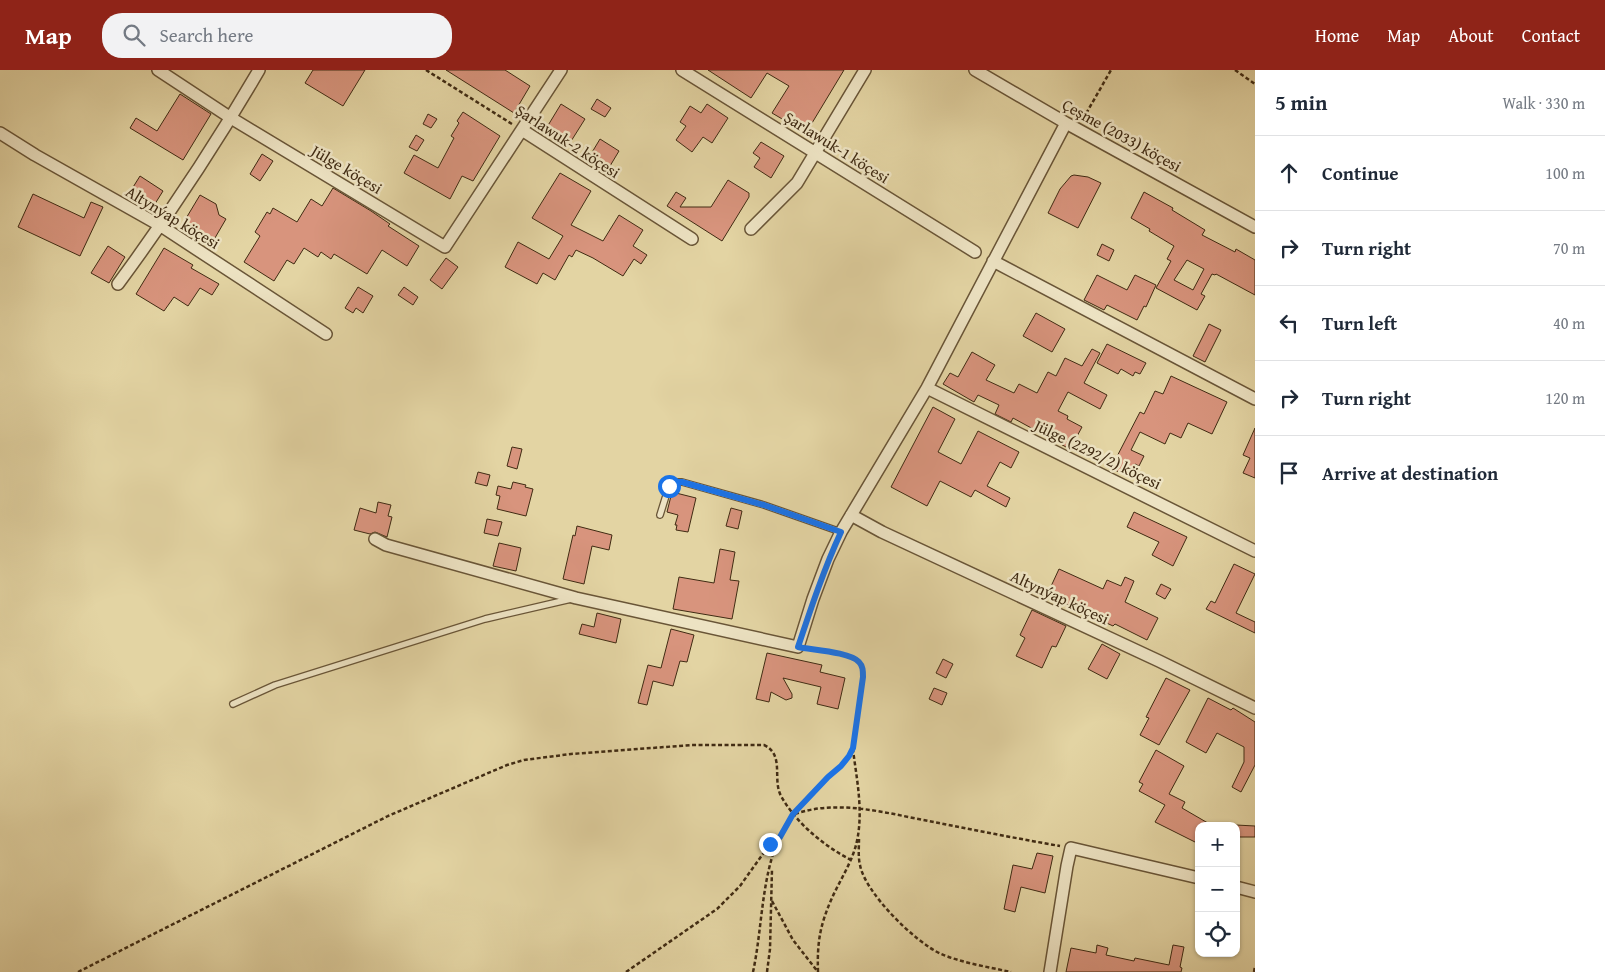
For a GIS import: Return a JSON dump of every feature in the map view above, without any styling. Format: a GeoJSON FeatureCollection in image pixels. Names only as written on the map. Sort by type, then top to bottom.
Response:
{"type":"FeatureCollection","features":[{"type":"Feature","properties":{"kind":"street","name":"Jülge köçesi"},"geometry":{"type":"LineString","coordinates":[[158,70],[231,118],[446,247],[522,130]]}},
{"type":"Feature","properties":{"kind":"street"},"geometry":{"type":"LineString","coordinates":[[118,284],[161,226],[231,118],[259,70]]}},
{"type":"Feature","properties":{"kind":"street"},"geometry":{"type":"LineString","coordinates":[[522,130],[560,70]]}},
{"type":"Feature","properties":{"kind":"street","name":"Şarlawuk-1 köçesi"},"geometry":{"type":"LineString","coordinates":[[682,70],[974,252]]}},
{"type":"Feature","properties":{"kind":"street"},"geometry":{"type":"LineString","coordinates":[[751,229],[797,183],[865,70]]}},
{"type":"Feature","properties":{"kind":"street","name":"Çeşme (2033) köçesi"},"geometry":{"type":"LineString","coordinates":[[975,70],[1066,123],[1255,227]]}},
{"type":"Feature","properties":{"kind":"street"},"geometry":{"type":"LineString","coordinates":[[375,539],[386,545],[576,598],[798,647],[813,599],[828,559],[841,532],[927,388],[1066,123]]}},
{"type":"Feature","properties":{"kind":"street","name":"Şarlawuk-2 köçesi"},"geometry":{"type":"LineString","coordinates":[[522,130],[692,239]]}},
{"type":"Feature","properties":{"kind":"street","name":"Altynýap köçesi"},"geometry":{"type":"LineString","coordinates":[[0,133],[35,155],[161,226],[326,334]]}},
{"type":"Feature","properties":{"kind":"street"},"geometry":{"type":"LineString","coordinates":[[992,261],[1255,399]]}},
{"type":"Feature","properties":{"kind":"street","name":"Jülge (2292/2) köçesi"},"geometry":{"type":"LineString","coordinates":[[927,388],[1255,551]]}},
{"type":"Feature","properties":{"kind":"street","name":"Altynýap köçesi"},"geometry":{"type":"LineString","coordinates":[[851,515],[882,532],[1160,661],[1255,708]]}},
{"type":"Feature","properties":{"kind":"street"},"geometry":{"type":"LineString","coordinates":[[1050,972],[1071,848],[1195,877]]}},
{"type":"Feature","properties":{"kind":"street"},"geometry":{"type":"LineString","coordinates":[[1240,888],[1255,892]]}},
{"type":"Feature","properties":{"kind":"lane"},"geometry":{"type":"LineString","coordinates":[[660,515],[669,486],[676,482],[682,482],[764,505],[841,532]]}},
{"type":"Feature","properties":{"kind":"lane"},"geometry":{"type":"LineString","coordinates":[[232,704],[275,685],[485,619],[576,598]]}},
{"type":"Feature","properties":{"kind":"path","name":"Şarlawuk-2 köçesi"},"geometry":{"type":"LineString","coordinates":[[426,70],[522,130]]}},
{"type":"Feature","properties":{"kind":"path"},"geometry":{"type":"LineString","coordinates":[[1079,130],[1111,70]]}},
{"type":"Feature","properties":{"kind":"path"},"geometry":{"type":"LineString","coordinates":[[1235,70],[1255,84]]}},
{"type":"Feature","properties":{"kind":"path"},"geometry":{"type":"LineString","coordinates":[[798,647],[852,656],[860,662],[863,669],[853,748],[860,808],[860,866],[874,893],[899,922],[927,946],[958,960],[1012,972]]}},
{"type":"Feature","properties":{"kind":"path"},"geometry":{"type":"LineString","coordinates":[[78,972],[388,816],[457,785],[524,760],[571,754],[692,745],[764,744],[772,750],[777,759],[778,790],[793,814],[836,853],[851,860]]}},
{"type":"Feature","properties":{"kind":"path"},"geometry":{"type":"LineString","coordinates":[[753,972],[764,894],[775,848],[793,814],[841,766],[853,748]]}},
{"type":"Feature","properties":{"kind":"path"},"geometry":{"type":"LineString","coordinates":[[793,814],[821,808],[860,808],[1071,848]]}},
{"type":"Feature","properties":{"kind":"path"},"geometry":{"type":"LineString","coordinates":[[818,972],[818,940],[821,929],[832,898],[851,860],[860,830]]}},
{"type":"Feature","properties":{"kind":"path"},"geometry":{"type":"LineString","coordinates":[[626,972],[717,909],[740,886],[770,844],[780,837]]}},
{"type":"Feature","properties":{"kind":"path"},"geometry":{"type":"LineString","coordinates":[[767,972],[770,949],[772,862]]}},
{"type":"Feature","properties":{"kind":"path"},"geometry":{"type":"LineString","coordinates":[[771,900],[793,940],[818,972]]}},
{"type":"Feature","properties":{"kind":"path"},"geometry":{"type":"LineString","coordinates":[[1254,972],[1255,966]]}},
{"type":"Feature","properties":{"kind":"building"},"geometry":{"type":"Polygon","coordinates":[[[313,70],[365,70],[343,106],[305,83],[313,70]]]}},
{"type":"Feature","properties":{"kind":"building"},"geometry":{"type":"Polygon","coordinates":[[[446,70],[505,70],[530,86],[514,113],[446,70]]]}},
{"type":"Feature","properties":{"kind":"building"},"geometry":{"type":"Polygon","coordinates":[[[708,70],[844,70],[806,133],[772,113],[789,86],[767,73],[751,98],[708,70]]]}},
{"type":"Feature","properties":{"kind":"building"},"geometry":{"type":"Polygon","coordinates":[[[180,94],[211,114],[183,160],[130,128],[136,118],[157,131],[180,94]]]}},
{"type":"Feature","properties":{"kind":"building"},"geometry":{"type":"Polygon","coordinates":[[[597,99],[611,108],[605,117],[591,109],[597,99]]]}},
{"type":"Feature","properties":{"kind":"building"},"geometry":{"type":"Polygon","coordinates":[[[561,104],[585,119],[568,146],[544,132],[561,104]]]}},
{"type":"Feature","properties":{"kind":"building"},"geometry":{"type":"Polygon","coordinates":[[[707,104],[728,118],[712,143],[703,137],[692,152],[676,140],[686,126],[680,122],[690,106],[701,113],[707,104]]]}},
{"type":"Feature","properties":{"kind":"building"},"geometry":{"type":"Polygon","coordinates":[[[463,112],[500,136],[473,181],[462,176],[450,199],[404,173],[414,155],[438,168],[454,138],[451,136],[463,112]]]}},
{"type":"Feature","properties":{"kind":"building"},"geometry":{"type":"Polygon","coordinates":[[[428,114],[437,119],[431,128],[423,124],[428,114]]]}},
{"type":"Feature","properties":{"kind":"building"},"geometry":{"type":"Polygon","coordinates":[[[416,135],[424,140],[417,151],[409,147],[416,135]]]}},
{"type":"Feature","properties":{"kind":"building"},"geometry":{"type":"Polygon","coordinates":[[[600,139],[619,151],[607,171],[588,159],[600,139]]]}},
{"type":"Feature","properties":{"kind":"building"},"geometry":{"type":"Polygon","coordinates":[[[761,142],[784,156],[771,178],[754,167],[760,158],[753,153],[761,142]]]}},
{"type":"Feature","properties":{"kind":"building"},"geometry":{"type":"Polygon","coordinates":[[[262,154],[273,161],[260,181],[250,174],[262,154]]]}},
{"type":"Feature","properties":{"kind":"building"},"geometry":{"type":"Polygon","coordinates":[[[560,173],[591,191],[571,225],[603,241],[619,215],[643,230],[633,246],[647,255],[641,264],[634,259],[623,276],[576,250],[572,257],[569,255],[555,280],[543,273],[537,284],[505,267],[518,242],[549,259],[563,236],[532,218],[560,173]]]}},
{"type":"Feature","properties":{"kind":"building"},"geometry":{"type":"Polygon","coordinates":[[[1074,175],[1088,177],[1101,183],[1078,228],[1048,213],[1060,189],[1074,175]]]}},
{"type":"Feature","properties":{"kind":"building"},"geometry":{"type":"Polygon","coordinates":[[[140,176],[163,191],[153,207],[130,192],[140,176]]]}},
{"type":"Feature","properties":{"kind":"building"},"geometry":{"type":"Polygon","coordinates":[[[728,180],[749,193],[749,197],[722,241],[667,206],[676,192],[686,198],[680,207],[711,207],[728,180]]]}},
{"type":"Feature","properties":{"kind":"building"},"geometry":{"type":"Polygon","coordinates":[[[333,188],[371,211],[390,224],[388,226],[419,246],[407,266],[382,250],[367,274],[334,254],[331,259],[321,252],[318,257],[304,248],[294,264],[287,260],[274,281],[244,262],[260,236],[255,232],[267,212],[270,214],[273,208],[297,222],[311,199],[322,206],[333,188]]]}},
{"type":"Feature","properties":{"kind":"building"},"geometry":{"type":"Polygon","coordinates":[[[1144,192],[1173,208],[1172,210],[1205,230],[1202,235],[1235,252],[1236,249],[1255,260],[1255,295],[1216,274],[1212,274],[1201,294],[1205,296],[1197,310],[1156,288],[1171,261],[1167,259],[1174,246],[1131,218],[1144,192]],[[1187,260],[1174,280],[1193,290],[1204,269],[1187,260]]]}},
{"type":"Feature","properties":{"kind":"building"},"geometry":{"type":"Polygon","coordinates":[[[33,194],[84,218],[91,202],[103,207],[80,256],[18,227],[33,194]]]}},
{"type":"Feature","properties":{"kind":"building"},"geometry":{"type":"Polygon","coordinates":[[[200,195],[216,204],[219,215],[226,219],[212,243],[182,225],[200,195]]]}},
{"type":"Feature","properties":{"kind":"building"},"geometry":{"type":"Polygon","coordinates":[[[1102,244],[1114,250],[1109,261],[1097,255],[1102,244]]]}},
{"type":"Feature","properties":{"kind":"building"},"geometry":{"type":"Polygon","coordinates":[[[108,246],[125,257],[109,283],[91,273],[108,246]]]}},
{"type":"Feature","properties":{"kind":"building"},"geometry":{"type":"Polygon","coordinates":[[[164,248],[193,265],[191,268],[219,284],[212,295],[200,288],[188,306],[174,297],[164,311],[136,294],[164,248]]]}},
{"type":"Feature","properties":{"kind":"building"},"geometry":{"type":"Polygon","coordinates":[[[446,258],[458,267],[442,289],[430,280],[446,258]]]}},
{"type":"Feature","properties":{"kind":"building"},"geometry":{"type":"Polygon","coordinates":[[[1097,275],[1127,290],[1135,275],[1156,285],[1146,307],[1144,306],[1137,320],[1107,305],[1104,310],[1084,300],[1097,275]]]}},
{"type":"Feature","properties":{"kind":"building"},"geometry":{"type":"Polygon","coordinates":[[[358,287],[373,296],[363,313],[356,308],[353,313],[345,308],[358,287]]]}},
{"type":"Feature","properties":{"kind":"building"},"geometry":{"type":"Polygon","coordinates":[[[404,287],[418,297],[413,305],[398,295],[404,287]]]}},
{"type":"Feature","properties":{"kind":"building"},"geometry":{"type":"Polygon","coordinates":[[[1036,313],[1065,329],[1052,352],[1023,336],[1036,313]]]}},
{"type":"Feature","properties":{"kind":"building"},"geometry":{"type":"Polygon","coordinates":[[[1209,324],[1221,330],[1205,362],[1193,356],[1209,324]]]}},
{"type":"Feature","properties":{"kind":"building"},"geometry":{"type":"Polygon","coordinates":[[[1107,344],[1146,363],[1140,374],[1135,372],[1133,376],[1121,369],[1118,374],[1097,363],[1107,344]]]}},
{"type":"Feature","properties":{"kind":"building"},"geometry":{"type":"Polygon","coordinates":[[[1092,349],[1100,353],[1084,383],[1107,395],[1100,409],[1068,392],[1058,411],[1068,416],[1067,419],[1082,427],[1075,440],[1071,438],[1066,447],[1013,418],[1011,422],[995,414],[999,405],[978,395],[974,402],[943,384],[950,373],[958,377],[972,352],[995,365],[986,380],[1014,393],[1019,384],[1037,393],[1048,372],[1056,376],[1065,358],[1082,366],[1092,349]]]}},
{"type":"Feature","properties":{"kind":"building"},"geometry":{"type":"Polygon","coordinates":[[[1171,376],[1227,402],[1212,434],[1188,423],[1181,438],[1170,433],[1165,444],[1140,432],[1131,450],[1144,456],[1139,466],[1135,464],[1129,477],[1111,468],[1140,412],[1144,414],[1155,391],[1163,394],[1171,376]]]}},
{"type":"Feature","properties":{"kind":"building"},"geometry":{"type":"Polygon","coordinates":[[[933,407],[955,419],[938,452],[961,464],[978,431],[1019,452],[1011,468],[1000,462],[987,486],[1010,498],[1006,507],[975,490],[971,497],[940,481],[927,506],[891,487],[933,407]]]}},
{"type":"Feature","properties":{"kind":"building"},"geometry":{"type":"Polygon","coordinates":[[[1255,428],[1255,478],[1243,473],[1250,458],[1243,455],[1255,428]]]}},
{"type":"Feature","properties":{"kind":"building"},"geometry":{"type":"Polygon","coordinates":[[[512,447],[522,449],[517,469],[507,466],[512,447]]]}},
{"type":"Feature","properties":{"kind":"building"},"geometry":{"type":"Polygon","coordinates":[[[478,472],[490,475],[487,486],[475,483],[478,472]]]}},
{"type":"Feature","properties":{"kind":"building"},"geometry":{"type":"Polygon","coordinates":[[[513,482],[533,489],[526,516],[497,509],[500,496],[496,495],[498,486],[511,489],[513,482]]]}},
{"type":"Feature","properties":{"kind":"building"},"geometry":{"type":"Polygon","coordinates":[[[672,492],[696,498],[688,532],[676,530],[677,525],[675,525],[678,515],[667,512],[672,492]]]}},
{"type":"Feature","properties":{"kind":"building"},"geometry":{"type":"Polygon","coordinates":[[[378,502],[391,505],[388,516],[392,517],[387,537],[375,532],[370,534],[354,530],[360,508],[376,513],[378,502]]]}},
{"type":"Feature","properties":{"kind":"building"},"geometry":{"type":"Polygon","coordinates":[[[731,508],[742,511],[738,529],[726,526],[731,508]]]}},
{"type":"Feature","properties":{"kind":"building"},"geometry":{"type":"Polygon","coordinates":[[[1134,512],[1187,537],[1173,566],[1152,555],[1159,542],[1127,527],[1134,512]]]}},
{"type":"Feature","properties":{"kind":"building"},"geometry":{"type":"Polygon","coordinates":[[[487,519],[502,522],[498,536],[484,533],[487,519]]]}},
{"type":"Feature","properties":{"kind":"building"},"geometry":{"type":"Polygon","coordinates":[[[577,526],[612,535],[609,550],[592,546],[584,584],[563,579],[573,535],[575,536],[577,526]]]}},
{"type":"Feature","properties":{"kind":"building"},"geometry":{"type":"Polygon","coordinates":[[[499,543],[521,548],[516,571],[493,566],[499,543]]]}},
{"type":"Feature","properties":{"kind":"building"},"geometry":{"type":"Polygon","coordinates":[[[720,549],[735,552],[730,580],[739,581],[732,619],[673,609],[679,577],[714,583],[720,549]]]}},
{"type":"Feature","properties":{"kind":"building"},"geometry":{"type":"Polygon","coordinates":[[[1234,564],[1255,574],[1236,613],[1255,622],[1255,633],[1206,609],[1211,601],[1215,603],[1234,564]]]}},
{"type":"Feature","properties":{"kind":"building"},"geometry":{"type":"Polygon","coordinates":[[[1059,569],[1103,589],[1107,580],[1121,586],[1125,577],[1134,581],[1125,602],[1158,618],[1147,640],[1047,595],[1059,569]]]}},
{"type":"Feature","properties":{"kind":"building"},"geometry":{"type":"Polygon","coordinates":[[[1161,584],[1171,589],[1165,599],[1156,594],[1161,584]]]}},
{"type":"Feature","properties":{"kind":"building"},"geometry":{"type":"Polygon","coordinates":[[[1032,610],[1066,626],[1056,647],[1052,646],[1042,668],[1016,656],[1025,638],[1020,635],[1032,610]]]}},
{"type":"Feature","properties":{"kind":"building"},"geometry":{"type":"Polygon","coordinates":[[[597,613],[621,619],[616,643],[579,634],[582,624],[594,627],[597,613]]]}},
{"type":"Feature","properties":{"kind":"building"},"geometry":{"type":"Polygon","coordinates":[[[671,629],[694,635],[687,662],[680,661],[673,686],[653,681],[647,705],[638,703],[648,665],[661,668],[671,629]]]}},
{"type":"Feature","properties":{"kind":"building"},"geometry":{"type":"Polygon","coordinates":[[[1102,644],[1120,654],[1107,679],[1088,669],[1102,644]]]}},
{"type":"Feature","properties":{"kind":"building"},"geometry":{"type":"Polygon","coordinates":[[[767,653],[822,665],[820,672],[845,678],[838,709],[817,704],[821,687],[783,678],[792,694],[792,698],[786,700],[771,692],[769,702],[756,699],[767,653]]]}},
{"type":"Feature","properties":{"kind":"building"},"geometry":{"type":"Polygon","coordinates":[[[943,659],[953,664],[946,678],[936,673],[943,659]]]}},
{"type":"Feature","properties":{"kind":"building"},"geometry":{"type":"Polygon","coordinates":[[[1166,678],[1190,690],[1159,745],[1140,735],[1149,718],[1146,717],[1166,678]]]}},
{"type":"Feature","properties":{"kind":"building"},"geometry":{"type":"Polygon","coordinates":[[[934,688],[947,693],[942,705],[929,699],[934,688]]]}},
{"type":"Feature","properties":{"kind":"building"},"geometry":{"type":"Polygon","coordinates":[[[1208,698],[1231,710],[1233,708],[1255,722],[1255,765],[1241,792],[1232,787],[1244,762],[1244,747],[1217,733],[1206,753],[1186,742],[1208,698]]]}},
{"type":"Feature","properties":{"kind":"building"},"geometry":{"type":"Polygon","coordinates":[[[1156,750],[1184,766],[1169,794],[1185,802],[1182,808],[1206,822],[1195,822],[1195,842],[1155,822],[1165,805],[1139,791],[1143,784],[1139,782],[1156,750]]]}},
{"type":"Feature","properties":{"kind":"building"},"geometry":{"type":"Polygon","coordinates":[[[1240,825],[1255,826],[1255,837],[1240,837],[1240,825]]]}},
{"type":"Feature","properties":{"kind":"building"},"geometry":{"type":"Polygon","coordinates":[[[1037,853],[1053,856],[1045,893],[1021,887],[1015,912],[1004,909],[1013,865],[1032,869],[1037,853]]]}},
{"type":"Feature","properties":{"kind":"building"},"geometry":{"type":"Polygon","coordinates":[[[1097,945],[1108,948],[1106,955],[1134,961],[1135,958],[1169,965],[1173,945],[1184,947],[1180,967],[1182,968],[1181,972],[1066,972],[1071,948],[1096,953],[1097,945]]]}},
{"type":"Feature","properties":{"kind":"route"},"geometry":{"type":"LineString","coordinates":[[669,486],[676,482],[682,482],[764,505],[841,532],[828,559],[813,599],[798,647],[852,656],[860,662],[863,669],[863,677],[853,748],[841,766],[793,814],[780,837],[770,844]]}}]}
